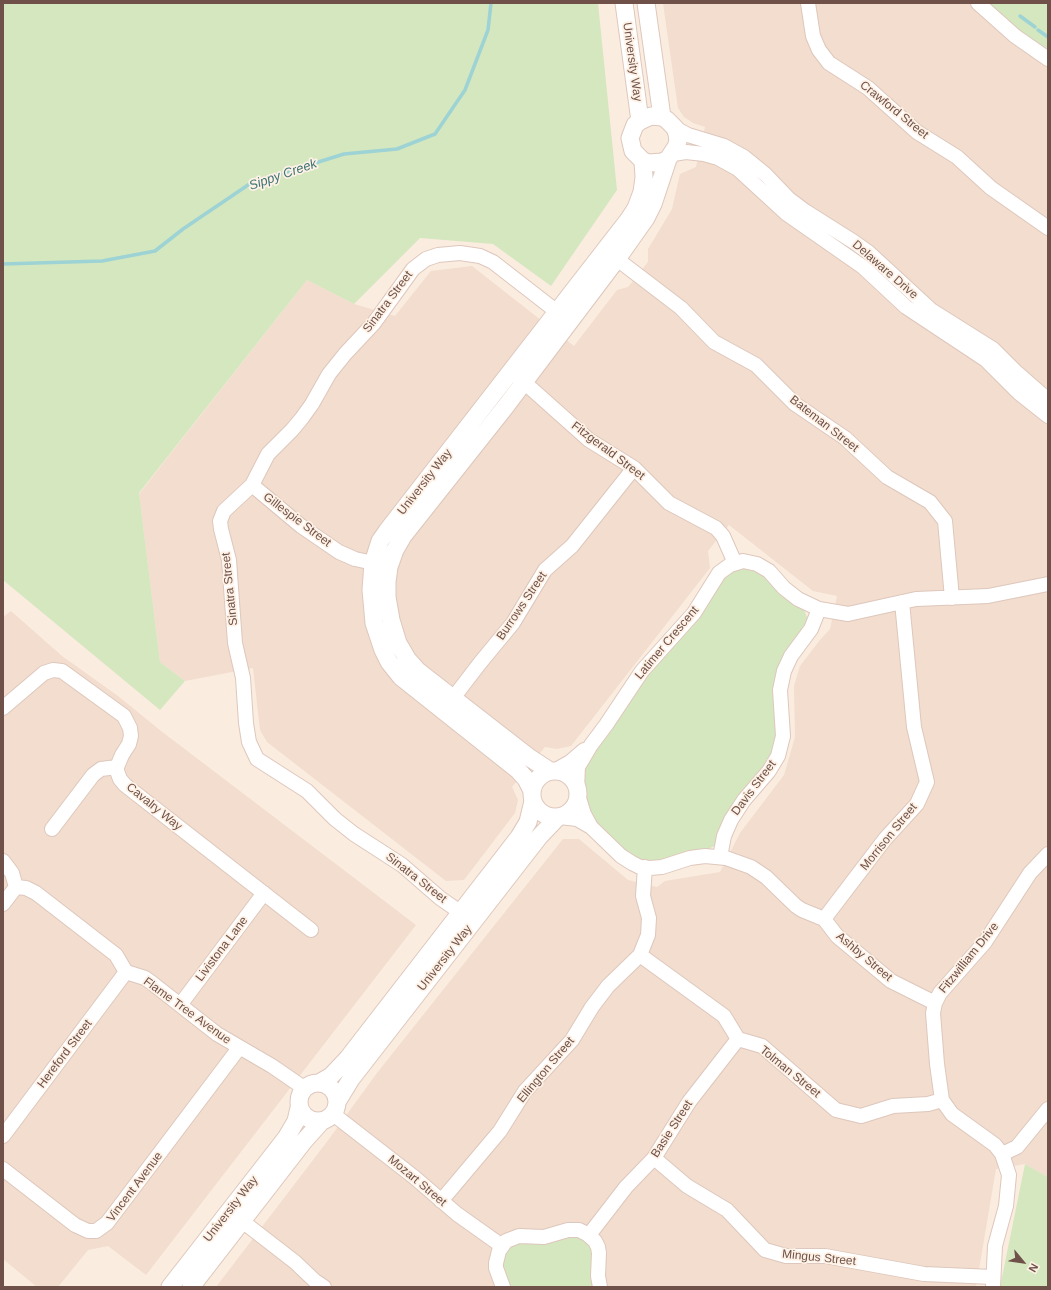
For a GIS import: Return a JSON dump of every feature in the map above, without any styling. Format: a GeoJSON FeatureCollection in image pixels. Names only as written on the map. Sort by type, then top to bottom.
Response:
{"type":"FeatureCollection","features":[{"type":"Feature","properties":{"kind":"street","name":"University Way"},"geometry":{"type":"LineString","coordinates":[[624,3],[640,121]]}},
{"type":"Feature","properties":{"kind":"street","name":"University Way"},"geometry":{"type":"LineString","coordinates":[[646,3],[668,122]]}},
{"type":"Feature","properties":{"kind":"street","name":"Crawford Street"},"geometry":{"type":"LineString","coordinates":[[808,3],[813,36],[819,50],[829,63],[868,88],[917,132],[958,157],[991,188],[1048,228]]}},
{"type":"Feature","properties":{"kind":"street"},"geometry":{"type":"LineString","coordinates":[[978,3],[1015,36],[1048,59]]}},
{"type":"Feature","properties":{"kind":"street"},"geometry":{"type":"LineString","coordinates":[[651,116],[668,122],[677,134],[678,141],[671,156],[662,162],[656,163],[643,161],[634,151],[630,138],[635,125],[640,121],[651,116]]}},
{"type":"Feature","properties":{"kind":"street","name":"Delaware Drive"},"geometry":{"type":"LineString","coordinates":[[668,122],[688,135],[724,146],[744,157],[766,175],[789,199],[868,252],[931,310],[993,349],[1048,400]]}},
{"type":"Feature","properties":{"kind":"street","name":"Delaware Drive"},"geometry":{"type":"LineString","coordinates":[[671,156],[686,152],[704,154],[718,158],[738,169],[787,214],[863,267],[906,307],[986,360],[1019,393],[1048,416]]}},
{"type":"Feature","properties":{"kind":"street","name":"University Way"},"geometry":{"type":"LineString","coordinates":[[381,565],[380,541],[387,531],[511,371],[563,317],[611,254],[646,218],[653,204],[671,156]]}},
{"type":"Feature","properties":{"kind":"street","name":"University Way"},"geometry":{"type":"LineString","coordinates":[[611,254],[636,208],[642,192],[644,177],[643,161]]}},
{"type":"Feature","properties":{"kind":"street","name":"Sinatra Street"},"geometry":{"type":"LineString","coordinates":[[466,917],[440,898],[402,865],[354,834],[335,819],[307,791],[257,759],[250,742],[246,723],[243,678],[235,643],[229,560],[220,521],[224,511],[252,485],[268,454],[302,418],[312,404],[329,374],[345,354],[374,323],[413,269],[426,259],[438,255],[460,253],[480,256],[492,262],[563,317]]}},
{"type":"Feature","properties":{"kind":"street","name":"Bateman Street"},"geometry":{"type":"LineString","coordinates":[[611,254],[681,308],[714,342],[756,365],[795,404],[845,438],[887,477],[930,502],[944,521],[952,598]]}},
{"type":"Feature","properties":{"kind":"street","name":"University Way"},"geometry":{"type":"LineString","coordinates":[[552,771],[449,704],[401,677],[389,662],[383,650],[374,623],[371,584],[381,565],[403,536],[525,382],[563,317]]}},
{"type":"Feature","properties":{"kind":"street","name":"Fitzgerald Street"},"geometry":{"type":"LineString","coordinates":[[511,371],[589,440],[634,468],[669,503],[716,528],[723,536],[734,563]]}},
{"type":"Feature","properties":{"kind":"street","name":"Burrows Street"},"geometry":{"type":"LineString","coordinates":[[449,704],[513,623],[545,570],[572,546],[634,468]]}},
{"type":"Feature","properties":{"kind":"street","name":"Gillespie Street"},"geometry":{"type":"LineString","coordinates":[[252,485],[301,526],[339,552],[355,560],[381,565]]}},
{"type":"Feature","properties":{"kind":"street"},"geometry":{"type":"LineString","coordinates":[[734,563],[743,561],[764,566],[794,596],[819,609],[848,614],[916,599],[988,596],[1048,584]]}},
{"type":"Feature","properties":{"kind":"street","name":"Latimer Crescent"},"geometry":{"type":"LineString","coordinates":[[578,792],[578,767],[591,745],[642,671],[694,613],[719,573],[734,563]]}},
{"type":"Feature","properties":{"kind":"street","name":"Morrison Street"},"geometry":{"type":"LineString","coordinates":[[824,919],[885,839],[917,804],[927,782],[914,727],[902,602]]}},
{"type":"Feature","properties":{"kind":"street","name":"Davis Street"},"geometry":{"type":"LineString","coordinates":[[720,857],[724,836],[729,823],[744,800],[770,771],[778,756],[783,736],[780,690],[784,671],[791,656],[811,629],[819,609]]}},
{"type":"Feature","properties":{"kind":"street"},"geometry":{"type":"LineString","coordinates":[[3,708],[44,673],[53,670],[62,671],[124,716],[130,728],[129,744],[122,755],[118,767],[101,768],[93,775],[52,829]]}},
{"type":"Feature","properties":{"kind":"street","name":"University Way"},"geometry":{"type":"LineString","coordinates":[[170,1287],[331,1113],[351,1079],[466,917],[528,822],[533,796],[526,779],[449,704]]}},
{"type":"Feature","properties":{"kind":"street","name":"Latimer Crescent"},"geometry":{"type":"LineString","coordinates":[[552,771],[570,762],[591,745]]}},
{"type":"Feature","properties":{"kind":"street","name":"Cavalry Way"},"geometry":{"type":"LineString","coordinates":[[118,767],[120,779],[125,785],[312,930]]}},
{"type":"Feature","properties":{"kind":"street"},"geometry":{"type":"LineString","coordinates":[[591,827],[584,814],[573,779],[561,771],[552,771],[538,778],[535,782],[533,796],[535,806],[543,813],[553,817],[577,819],[591,827],[627,860],[636,865],[645,868],[662,867],[680,860],[695,857],[720,857],[739,862],[751,867],[766,877],[796,906],[824,919]]}},
{"type":"Feature","properties":{"kind":"street"},"geometry":{"type":"LineString","coordinates":[[559,817],[572,810],[577,802],[578,792]]}},
{"type":"Feature","properties":{"kind":"street","name":"University Way"},"geometry":{"type":"LineString","coordinates":[[312,1086],[329,1078],[343,1063],[466,917],[559,817]]}},
{"type":"Feature","properties":{"kind":"street","name":"Fitzwilliam Drive"},"geometry":{"type":"LineString","coordinates":[[942,1100],[933,1023],[935,1003],[947,983],[985,942],[1030,874],[1048,854]]}},
{"type":"Feature","properties":{"kind":"street"},"geometry":{"type":"LineString","coordinates":[[3,861],[12,873],[16,887]]}},
{"type":"Feature","properties":{"kind":"street","name":"Ellington Street"},"geometry":{"type":"LineString","coordinates":[[441,1201],[500,1130],[526,1092],[572,1040],[592,1007],[608,986],[640,955],[648,935],[649,918],[644,896],[645,868]]}},
{"type":"Feature","properties":{"kind":"street"},"geometry":{"type":"LineString","coordinates":[[3,904],[16,887]]}},
{"type":"Feature","properties":{"kind":"street"},"geometry":{"type":"LineString","coordinates":[[16,887],[26,888],[36,893],[116,954],[126,972]]}},
{"type":"Feature","properties":{"kind":"street","name":"Livistona Lane"},"geometry":{"type":"LineString","coordinates":[[180,1005],[264,893]]}},
{"type":"Feature","properties":{"kind":"street","name":"Ashby Street"},"geometry":{"type":"LineString","coordinates":[[824,919],[837,936],[891,981],[935,1003]]}},
{"type":"Feature","properties":{"kind":"street"},"geometry":{"type":"LineString","coordinates":[[640,955],[724,1016],[738,1039]]}},
{"type":"Feature","properties":{"kind":"street","name":"Flame Tree Avenue"},"geometry":{"type":"LineString","coordinates":[[126,972],[145,978],[217,1034],[239,1048],[312,1086]]}},
{"type":"Feature","properties":{"kind":"street","name":"Hereford Street"},"geometry":{"type":"LineString","coordinates":[[3,1136],[126,972]]}},
{"type":"Feature","properties":{"kind":"street","name":"Tolman Street"},"geometry":{"type":"LineString","coordinates":[[738,1039],[762,1046],[836,1110],[861,1116],[893,1106],[928,1104],[942,1100]]}},
{"type":"Feature","properties":{"kind":"street","name":"Basie Street"},"geometry":{"type":"LineString","coordinates":[[589,1235],[626,1187],[654,1158],[689,1102],[738,1039]]}},
{"type":"Feature","properties":{"kind":"street","name":"Vincent Avenue"},"geometry":{"type":"LineString","coordinates":[[3,1169],[75,1225],[88,1231],[96,1231],[107,1223],[239,1048]]}},
{"type":"Feature","properties":{"kind":"street"},"geometry":{"type":"LineString","coordinates":[[326,1085],[332,1089],[336,1095],[331,1113],[315,1121],[308,1119],[302,1114],[299,1108],[299,1097],[312,1086],[326,1085]]}},
{"type":"Feature","properties":{"kind":"street"},"geometry":{"type":"LineString","coordinates":[[942,1100],[952,1114],[995,1144],[1002,1154],[1009,1175],[1006,1206],[995,1246],[993,1282]]}},
{"type":"Feature","properties":{"kind":"street","name":"University Way"},"geometry":{"type":"LineString","coordinates":[[191,1287],[291,1131],[297,1118],[299,1108]]}},
{"type":"Feature","properties":{"kind":"street"},"geometry":{"type":"LineString","coordinates":[[1002,1154],[1017,1147],[1048,1109]]}},
{"type":"Feature","properties":{"kind":"street","name":"Mozart Street"},"geometry":{"type":"LineString","coordinates":[[331,1113],[414,1177],[441,1201],[502,1246]]}},
{"type":"Feature","properties":{"kind":"street","name":"Mingus Street"},"geometry":{"type":"LineString","coordinates":[[654,1158],[687,1186],[727,1210],[765,1250],[786,1256],[825,1256],[924,1274],[993,1282]]}},
{"type":"Feature","properties":{"kind":"street"},"geometry":{"type":"LineString","coordinates":[[236,1216],[295,1262],[315,1281],[324,1287]]}},
{"type":"Feature","properties":{"kind":"street"},"geometry":{"type":"LineString","coordinates":[[503,1287],[497,1270],[497,1255],[502,1246],[510,1239],[516,1237],[544,1237],[568,1230],[579,1230],[589,1235],[595,1241],[599,1250],[598,1276],[600,1287]]}},
{"type":"Feature","properties":{"kind":"shaded area"},"geometry":{"type":"Polygon","coordinates":[[[663,3],[1048,3],[1048,1177],[1025,1164],[996,1169],[976,1287],[216,1287],[326,1143],[377,1073],[563,839],[579,839],[628,880],[657,887],[665,881],[720,872],[740,833],[784,775],[795,737],[794,686],[800,666],[830,629],[837,596],[813,591],[729,525],[708,551],[710,568],[571,746],[557,749],[545,747],[512,787],[518,800],[515,813],[464,880],[446,881],[267,742],[260,730],[253,668],[185,681],[160,662],[139,494],[307,280],[354,304],[395,316],[431,271],[472,266],[574,346],[617,290],[628,287],[648,262],[648,249],[672,209],[680,174],[696,167],[705,127],[693,123],[684,117],[678,108],[663,3]]]}},
{"type":"Feature","properties":{"kind":"shaded area"},"geometry":{"type":"Polygon","coordinates":[[[11,611],[62,656],[118,696],[161,731],[416,925],[146,1275],[108,1246],[88,1250],[58,1287],[37,1287],[3,1259],[3,617],[11,611]]]}},
{"type":"Feature","properties":{"kind":"green space"},"geometry":{"type":"Polygon","coordinates":[[[3,3],[598,3],[617,190],[551,286],[493,244],[420,238],[354,304],[307,280],[139,493],[160,662],[185,681],[160,710],[3,580],[3,3]]]}},
{"type":"Feature","properties":{"kind":"green space"},"geometry":{"type":"Polygon","coordinates":[[[986,3],[1048,3],[1048,52],[1036,44],[986,3]]]}},
{"type":"Feature","properties":{"kind":"green space"},"geometry":{"type":"Polygon","coordinates":[[[741,567],[759,571],[804,610],[807,617],[807,622],[801,633],[777,724],[774,751],[714,846],[707,850],[663,861],[642,861],[629,854],[596,825],[585,803],[582,766],[638,685],[719,581],[730,572],[741,567]]]}},
{"type":"Feature","properties":{"kind":"green space"},"geometry":{"type":"Polygon","coordinates":[[[1025,1164],[1048,1177],[1048,1287],[1000,1287],[1025,1164]]]}},
{"type":"Feature","properties":{"kind":"green space"},"geometry":{"type":"Polygon","coordinates":[[[570,1235],[583,1238],[592,1248],[595,1287],[508,1287],[502,1268],[502,1261],[509,1247],[517,1242],[570,1235]]]}},
{"type":"Feature","properties":{"kind":"waterway","name":"Sippy Creek"},"geometry":{"type":"LineString","coordinates":[[3,264],[102,261],[155,251],[183,229],[251,183],[344,154],[397,149],[435,134],[465,90],[488,30],[491,3]]}},
{"type":"Feature","properties":{"kind":"waterway"},"geometry":{"type":"LineString","coordinates":[[1020,16],[1035,27]]}},
{"type":"Feature","properties":{"kind":"waterway"},"geometry":{"type":"LineString","coordinates":[[1038,30],[1048,37]]}}]}
